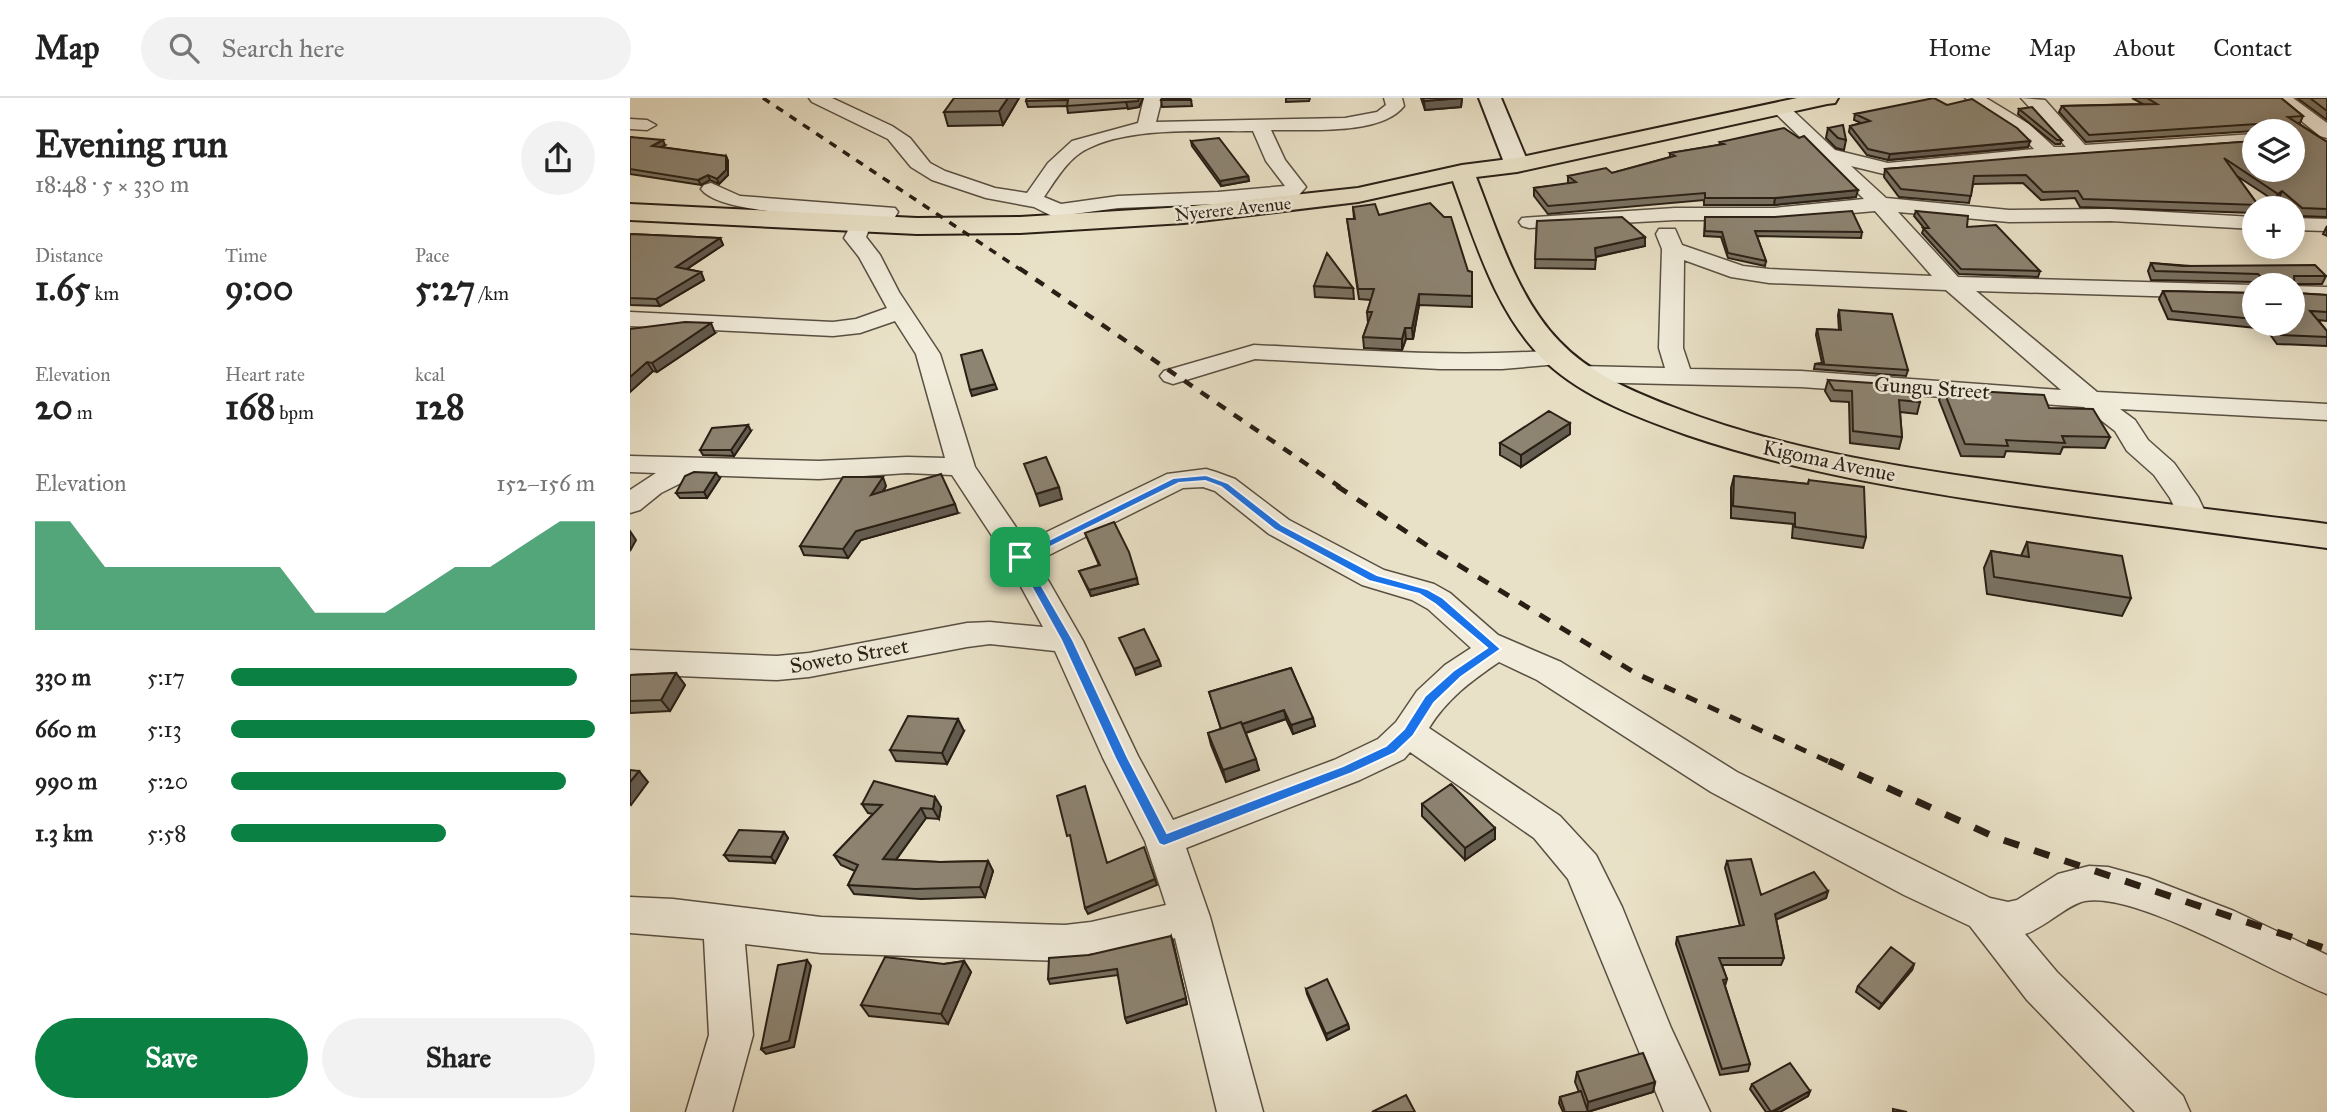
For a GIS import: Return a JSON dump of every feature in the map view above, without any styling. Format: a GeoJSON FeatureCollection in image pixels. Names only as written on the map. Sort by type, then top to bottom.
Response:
{"type":"FeatureCollection","features":[{"type":"Feature","properties":{"kind":"main road"},"geometry":{"type":"LineString","coordinates":[[1490,98],[1517,164]]}},
{"type":"Feature","properties":{"kind":"main road","name":"Nyerere Avenue"},"geometry":{"type":"LineString","coordinates":[[630,212],[870,225],[1020,225],[1065,216],[1184,215],[1358,195],[1826,98]]}},
{"type":"Feature","properties":{"kind":"main road","name":"Kigoma Avenue"},"geometry":{"type":"LineString","coordinates":[[1462,172],[1499,267],[1521,313],[1569,365],[1616,394],[1670,418],[1733,439],[1814,459],[2005,494],[2327,536]]}},
{"type":"Feature","properties":{"kind":"street"},"geometry":{"type":"LineString","coordinates":[[818,98],[893,134],[906,143],[917,162],[928,170],[982,192],[1032,200],[1065,216],[1118,202],[1218,198],[1292,191],[1296,187],[1270,151],[1259,125]]}},
{"type":"Feature","properties":{"kind":"street"},"geometry":{"type":"LineString","coordinates":[[1142,128],[1150,121],[1153,98]]}},
{"type":"Feature","properties":{"kind":"street"},"geometry":{"type":"LineString","coordinates":[[1032,200],[1055,167],[1079,145],[1142,128],[1368,121],[1392,110],[1395,106],[1393,98]]}},
{"type":"Feature","properties":{"kind":"street"},"geometry":{"type":"LineString","coordinates":[[1974,98],[2023,128],[2049,153]]}},
{"type":"Feature","properties":{"kind":"street"},"geometry":{"type":"LineString","coordinates":[[2030,98],[2039,104],[2080,151]]}},
{"type":"Feature","properties":{"kind":"street"},"geometry":{"type":"LineString","coordinates":[[2282,98],[2327,134]]}},
{"type":"Feature","properties":{"kind":"street"},"geometry":{"type":"LineString","coordinates":[[1779,107],[1880,204],[1951,283],[2063,379],[2126,426],[2137,445],[2164,469],[2184,497],[2193,518]]}},
{"type":"Feature","properties":{"kind":"street"},"geometry":{"type":"LineString","coordinates":[[2305,137],[2327,134]]}},
{"type":"Feature","properties":{"kind":"street"},"geometry":{"type":"LineString","coordinates":[[1830,155],[1888,169],[2049,153],[2242,141]]}},
{"type":"Feature","properties":{"kind":"street"},"geometry":{"type":"LineString","coordinates":[[711,190],[722,197],[739,202],[888,212],[855,238],[876,267],[928,354],[961,467],[1020,557],[1067,640],[1121,758],[1164,840],[1191,916],[1240,1112]]}},
{"type":"Feature","properties":{"kind":"street"},"geometry":{"type":"LineString","coordinates":[[1529,222],[1656,215],[1774,214],[1880,204],[2008,216],[2111,215],[2242,222]]}},
{"type":"Feature","properties":{"kind":"street"},"geometry":{"type":"LineString","coordinates":[[1656,215],[1673,249],[1671,348],[1680,376]]}},
{"type":"Feature","properties":{"kind":"street"},"geometry":{"type":"LineString","coordinates":[[2305,224],[2327,225]]}},
{"type":"Feature","properties":{"kind":"street"},"geometry":{"type":"LineString","coordinates":[[1673,249],[1749,274],[2242,292]]}},
{"type":"Feature","properties":{"kind":"street"},"geometry":{"type":"LineString","coordinates":[[2305,293],[2327,294]]}},
{"type":"Feature","properties":{"kind":"street"},"geometry":{"type":"LineString","coordinates":[[630,319],[834,328],[860,326],[900,311]]}},
{"type":"Feature","properties":{"kind":"street","name":"Gungu Street"},"geometry":{"type":"LineString","coordinates":[[1173,376],[1254,352],[1440,362],[1569,365],[1680,376],[1879,384],[2094,400],[2327,412]]}},
{"type":"Feature","properties":{"kind":"street"},"geometry":{"type":"LineString","coordinates":[[630,464],[818,470],[907,465],[961,467]]}},
{"type":"Feature","properties":{"kind":"street"},"geometry":{"type":"LineString","coordinates":[[630,504],[651,487],[690,467]]}},
{"type":"Feature","properties":{"kind":"street"},"geometry":{"type":"LineString","coordinates":[[1020,557],[1177,480],[1206,478],[1225,485],[1279,527],[1373,578],[1423,592],[1439,601],[1495,649],[1549,671],[1724,782],[1984,914],[2008,920],[2018,918],[2028,915],[2072,886],[2108,884],[2148,895],[2220,924],[2327,975]]}},
{"type":"Feature","properties":{"kind":"street","name":"Soweto Street"},"geometry":{"type":"LineString","coordinates":[[630,662],[777,668],[808,665],[967,635],[990,633],[1067,640]]}},
{"type":"Feature","properties":{"kind":"street"},"geometry":{"type":"LineString","coordinates":[[1164,840],[1347,769],[1391,749],[1409,732],[1429,700],[1457,674],[1495,649]]}},
{"type":"Feature","properties":{"kind":"street"},"geometry":{"type":"LineString","coordinates":[[1409,732],[1547,828],[1582,867],[1602,907],[1653,1036],[1687,1112]]}},
{"type":"Feature","properties":{"kind":"street"},"geometry":{"type":"LineString","coordinates":[[1984,914],[2042,986],[2167,1112]]}},
{"type":"Feature","properties":{"kind":"street"},"geometry":{"type":"LineString","coordinates":[[630,915],[821,935],[1065,943],[1091,940],[1191,916]]}},
{"type":"Feature","properties":{"kind":"street"},"geometry":{"type":"LineString","coordinates":[[709,1112],[731,1035],[723,924]]}},
{"type":"Feature","properties":{"kind":"building"},"geometry":{"type":"Polygon","coordinates":[[[954,98],[1008,98],[999,111],[944,112],[954,98]]]}},
{"type":"Feature","properties":{"kind":"building"},"geometry":{"type":"Polygon","coordinates":[[[1027,98],[1139,98],[1138,101],[1067,106],[1068,100],[1026,101],[1027,98]]]}},
{"type":"Feature","properties":{"kind":"building"},"geometry":{"type":"Polygon","coordinates":[[[1190,98],[1191,100],[1161,100],[1190,98]]]}},
{"type":"Feature","properties":{"kind":"building"},"geometry":{"type":"Polygon","coordinates":[[[1423,98],[1461,98],[1424,101],[1423,98]]]}},
{"type":"Feature","properties":{"kind":"building"},"geometry":{"type":"Polygon","coordinates":[[[1934,98],[1947,105],[1972,99],[2017,128],[2030,141],[1890,154],[1868,149],[1850,126],[1870,121],[1855,114],[1934,98]]]}},
{"type":"Feature","properties":{"kind":"building"},"geometry":{"type":"Polygon","coordinates":[[[2147,98],[2281,98],[2303,116],[2288,117],[2291,119],[2242,119],[2242,125],[2089,135],[2062,106],[2157,104],[2147,98]]]}},
{"type":"Feature","properties":{"kind":"building"},"geometry":{"type":"Polygon","coordinates":[[[2310,98],[2327,98],[2327,111],[2310,98]]]}},
{"type":"Feature","properties":{"kind":"building"},"geometry":{"type":"Polygon","coordinates":[[[2032,107],[2062,140],[2057,140],[2019,109],[2032,107]]]}},
{"type":"Feature","properties":{"kind":"building"},"geometry":{"type":"Polygon","coordinates":[[[1843,125],[1846,140],[1838,138],[1828,128],[1843,125]]]}},
{"type":"Feature","properties":{"kind":"building"},"geometry":{"type":"Polygon","coordinates":[[[1784,128],[1799,138],[1804,136],[1858,190],[1775,198],[1705,198],[1705,193],[1548,206],[1534,188],[1576,182],[1568,176],[1606,168],[1612,173],[1675,156],[1670,153],[1724,144],[1720,142],[1784,128]]]}},
{"type":"Feature","properties":{"kind":"building"},"geometry":{"type":"Polygon","coordinates":[[[2305,128],[2327,142],[2327,209],[2305,208],[2305,196],[2288,196],[2282,191],[2278,194],[2260,182],[2305,182],[2305,128]]]}},
{"type":"Feature","properties":{"kind":"building"},"geometry":{"type":"Polygon","coordinates":[[[630,137],[663,140],[652,146],[726,156],[726,170],[717,179],[708,175],[698,180],[630,169],[630,137]]]}},
{"type":"Feature","properties":{"kind":"building"},"geometry":{"type":"Polygon","coordinates":[[[1219,138],[1248,176],[1220,181],[1191,141],[1219,138]]]}},
{"type":"Feature","properties":{"kind":"building"},"geometry":{"type":"Polygon","coordinates":[[[2242,142],[2242,170],[2224,158],[2251,196],[2242,196],[2242,204],[2083,199],[2078,191],[2043,192],[2026,175],[1974,176],[1971,196],[1901,189],[1885,169],[2242,142]]]}},
{"type":"Feature","properties":{"kind":"building"},"geometry":{"type":"Polygon","coordinates":[[[1430,203],[1444,217],[1451,217],[1468,271],[1472,272],[1472,296],[1419,294],[1412,328],[1405,328],[1402,339],[1363,337],[1372,312],[1367,312],[1374,289],[1358,289],[1347,219],[1355,219],[1353,207],[1375,204],[1379,215],[1430,203]]]}},
{"type":"Feature","properties":{"kind":"building"},"geometry":{"type":"Polygon","coordinates":[[[1852,211],[1862,232],[1755,231],[1766,261],[1728,253],[1722,232],[1705,231],[1705,217],[1775,217],[1852,211]]]}},
{"type":"Feature","properties":{"kind":"building"},"geometry":{"type":"Polygon","coordinates":[[[1916,211],[1968,216],[1967,227],[1996,225],[2040,271],[1961,269],[1923,228],[1929,228],[1916,211]]]}},
{"type":"Feature","properties":{"kind":"building"},"geometry":{"type":"Polygon","coordinates":[[[1622,217],[1645,237],[1595,248],[1596,260],[1535,259],[1537,221],[1622,217]]]}},
{"type":"Feature","properties":{"kind":"building"},"geometry":{"type":"Polygon","coordinates":[[[630,234],[720,238],[676,267],[701,272],[656,299],[630,298],[630,234]]]}},
{"type":"Feature","properties":{"kind":"building"},"geometry":{"type":"Polygon","coordinates":[[[1327,253],[1353,288],[1314,286],[1327,253]]]}},
{"type":"Feature","properties":{"kind":"building"},"geometry":{"type":"Polygon","coordinates":[[[2151,263],[2183,266],[2315,265],[2326,276],[2305,276],[2305,273],[2155,271],[2151,263]]]}},
{"type":"Feature","properties":{"kind":"building"},"geometry":{"type":"Polygon","coordinates":[[[2163,291],[2242,293],[2242,318],[2172,311],[2163,291]]]}},
{"type":"Feature","properties":{"kind":"building"},"geometry":{"type":"Polygon","coordinates":[[[2305,294],[2327,295],[2327,312],[2310,311],[2327,331],[2327,337],[2304,336],[2305,294]]]}},
{"type":"Feature","properties":{"kind":"building"},"geometry":{"type":"Polygon","coordinates":[[[1839,310],[1892,314],[1908,370],[1815,364],[1824,363],[1817,329],[1841,330],[1839,310]]]}},
{"type":"Feature","properties":{"kind":"building"},"geometry":{"type":"Polygon","coordinates":[[[685,322],[711,323],[652,363],[647,362],[630,377],[630,329],[685,322]]]}},
{"type":"Feature","properties":{"kind":"building"},"geometry":{"type":"Polygon","coordinates":[[[982,350],[995,384],[970,390],[961,355],[982,350]]]}},
{"type":"Feature","properties":{"kind":"building"},"geometry":{"type":"Polygon","coordinates":[[[1828,380],[1916,386],[1920,402],[1899,400],[1902,437],[1853,431],[1852,391],[1834,390],[1828,380]]]}},
{"type":"Feature","properties":{"kind":"building"},"geometry":{"type":"Polygon","coordinates":[[[1943,389],[2044,395],[2049,408],[2093,409],[2110,437],[2062,436],[2065,443],[2006,440],[2008,446],[1965,444],[1943,389]]]}},
{"type":"Feature","properties":{"kind":"building"},"geometry":{"type":"Polygon","coordinates":[[[1549,411],[1570,423],[1521,455],[1500,443],[1549,411]]]}},
{"type":"Feature","properties":{"kind":"building"},"geometry":{"type":"Polygon","coordinates":[[[748,425],[731,450],[700,450],[712,428],[748,425]]]}},
{"type":"Feature","properties":{"kind":"building"},"geometry":{"type":"Polygon","coordinates":[[[1046,457],[1059,487],[1036,494],[1024,464],[1046,457]]]}},
{"type":"Feature","properties":{"kind":"building"},"geometry":{"type":"Polygon","coordinates":[[[694,472],[716,473],[704,492],[676,493],[685,476],[694,472]]]}},
{"type":"Feature","properties":{"kind":"building"},"geometry":{"type":"Polygon","coordinates":[[[941,474],[955,504],[856,531],[843,549],[800,546],[843,477],[883,477],[871,495],[941,474]]]}},
{"type":"Feature","properties":{"kind":"building"},"geometry":{"type":"Polygon","coordinates":[[[1734,476],[1808,484],[1809,480],[1864,487],[1866,537],[1795,527],[1795,513],[1733,506],[1734,476]]]}},
{"type":"Feature","properties":{"kind":"building"},"geometry":{"type":"Polygon","coordinates":[[[1114,522],[1129,552],[1137,578],[1089,590],[1079,571],[1100,565],[1085,533],[1114,522]]]}},
{"type":"Feature","properties":{"kind":"building"},"geometry":{"type":"Polygon","coordinates":[[[2027,542],[2122,556],[2131,598],[1994,577],[1991,551],[2029,557],[2027,542]]]}},
{"type":"Feature","properties":{"kind":"building"},"geometry":{"type":"Polygon","coordinates":[[[1144,629],[1159,660],[1134,669],[1119,638],[1144,629]]]}},
{"type":"Feature","properties":{"kind":"building"},"geometry":{"type":"Polygon","coordinates":[[[1291,668],[1313,718],[1291,725],[1284,710],[1221,729],[1209,692],[1291,668]]]}},
{"type":"Feature","properties":{"kind":"building"},"geometry":{"type":"Polygon","coordinates":[[[676,673],[661,700],[630,701],[630,675],[676,673]]]}},
{"type":"Feature","properties":{"kind":"building"},"geometry":{"type":"Polygon","coordinates":[[[908,716],[958,719],[942,753],[890,750],[908,716]]]}},
{"type":"Feature","properties":{"kind":"building"},"geometry":{"type":"Polygon","coordinates":[[[1241,722],[1256,759],[1223,770],[1208,733],[1241,722]]]}},
{"type":"Feature","properties":{"kind":"building"},"geometry":{"type":"Polygon","coordinates":[[[630,770],[639,771],[630,782],[630,770]]]}},
{"type":"Feature","properties":{"kind":"building"},"geometry":{"type":"Polygon","coordinates":[[[874,781],[935,797],[933,809],[921,808],[883,859],[988,861],[980,887],[915,889],[848,885],[858,865],[834,855],[882,805],[862,804],[874,781]]]}},
{"type":"Feature","properties":{"kind":"building"},"geometry":{"type":"Polygon","coordinates":[[[1451,784],[1495,828],[1465,848],[1422,804],[1451,784]]]}},
{"type":"Feature","properties":{"kind":"building"},"geometry":{"type":"Polygon","coordinates":[[[1085,786],[1107,863],[1144,847],[1155,879],[1085,908],[1070,835],[1067,836],[1057,796],[1085,786]]]}},
{"type":"Feature","properties":{"kind":"building"},"geometry":{"type":"Polygon","coordinates":[[[739,830],[784,832],[771,857],[724,855],[739,830]]]}},
{"type":"Feature","properties":{"kind":"building"},"geometry":{"type":"Polygon","coordinates":[[[1751,859],[1761,895],[1814,872],[1828,891],[1775,914],[1784,958],[1719,958],[1727,979],[1723,980],[1750,1064],[1722,1069],[1677,937],[1744,925],[1727,861],[1751,859]]]}},
{"type":"Feature","properties":{"kind":"building"},"geometry":{"type":"Polygon","coordinates":[[[1171,936],[1186,998],[1125,1018],[1117,969],[1048,979],[1049,958],[1089,955],[1171,936]]]}},
{"type":"Feature","properties":{"kind":"building"},"geometry":{"type":"Polygon","coordinates":[[[1891,947],[1914,964],[1882,1004],[1858,986],[1891,947]]]}},
{"type":"Feature","properties":{"kind":"building"},"geometry":{"type":"Polygon","coordinates":[[[885,957],[944,964],[964,961],[941,1014],[861,1005],[885,957]]]}},
{"type":"Feature","properties":{"kind":"building"},"geometry":{"type":"Polygon","coordinates":[[[807,960],[789,1041],[761,1049],[778,965],[807,960]]]}},
{"type":"Feature","properties":{"kind":"building"},"geometry":{"type":"Polygon","coordinates":[[[1327,979],[1348,1024],[1326,1034],[1306,989],[1327,979]]]}},
{"type":"Feature","properties":{"kind":"building"},"geometry":{"type":"Polygon","coordinates":[[[1643,1053],[1655,1082],[1588,1102],[1577,1072],[1643,1053]]]}},
{"type":"Feature","properties":{"kind":"building"},"geometry":{"type":"Polygon","coordinates":[[[1790,1063],[1810,1091],[1771,1112],[1752,1084],[1790,1063]]]}},
{"type":"Feature","properties":{"kind":"building"},"geometry":{"type":"Polygon","coordinates":[[[1581,1091],[1588,1112],[1565,1112],[1560,1097],[1581,1091]]]}},
{"type":"Feature","properties":{"kind":"building"},"geometry":{"type":"Polygon","coordinates":[[[1406,1095],[1415,1112],[1372,1112],[1406,1095]]]}},
{"type":"Feature","properties":{"kind":"railway"},"geometry":{"type":"LineString","coordinates":[[763,98],[1021,270]]}},
{"type":"Feature","properties":{"kind":"railway"},"geometry":{"type":"LineString","coordinates":[[1019,268],[1340,487]]}},
{"type":"Feature","properties":{"kind":"railway"},"geometry":{"type":"LineString","coordinates":[[1337,486],[1434,550],[1635,673],[1832,763]]}},
{"type":"Feature","properties":{"kind":"railway"},"geometry":{"type":"LineString","coordinates":[[1829,761],[1997,838],[2327,949]]}},
{"type":"Feature","properties":{"kind":"route"},"geometry":{"type":"LineString","coordinates":[[1206,478],[1225,485],[1246,504],[1279,527],[1373,578],[1423,592],[1439,601],[1459,621],[1495,649],[1457,674],[1429,700],[1419,712],[1409,732],[1391,749],[1347,769],[1164,840],[1121,758],[1067,640],[1020,557],[1177,480],[1206,478]]}}]}
